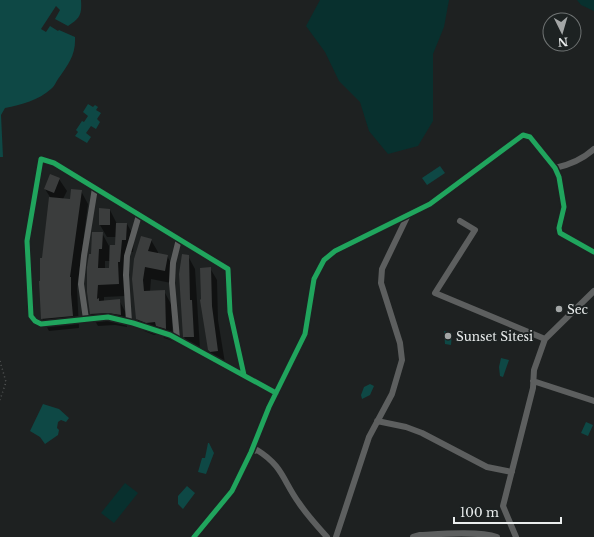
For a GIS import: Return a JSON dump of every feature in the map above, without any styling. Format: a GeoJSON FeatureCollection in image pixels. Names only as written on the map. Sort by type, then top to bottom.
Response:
{"type":"FeatureCollection","features":[{"type":"Feature","properties":{"kind":"street"},"geometry":{"type":"LineString","coordinates":[[194,537],[232,491],[251,452],[276,393],[305,334],[314,279],[324,260],[335,251],[430,204],[523,135],[530,137],[555,168],[559,177],[564,207],[559,228],[560,233],[594,252]]}},
{"type":"Feature","properties":{"kind":"street"},"geometry":{"type":"LineString","coordinates":[[555,168],[567,165],[594,149]]}},
{"type":"Feature","properties":{"kind":"street"},"geometry":{"type":"LineString","coordinates":[[244,375],[230,312],[228,269],[54,163],[41,159],[27,241],[31,316],[35,321],[41,324],[108,317],[129,322],[170,335],[276,393]]}},
{"type":"Feature","properties":{"kind":"street"},"geometry":{"type":"LineString","coordinates":[[86,319],[81,284],[95,188]]}},
{"type":"Feature","properties":{"kind":"street"},"geometry":{"type":"LineString","coordinates":[[129,322],[126,276],[128,256],[139,215]]}},
{"type":"Feature","properties":{"kind":"street"},"geometry":{"type":"LineString","coordinates":[[336,537],[369,437],[392,394],[402,360],[400,342],[381,283],[382,269],[408,215]]}},
{"type":"Feature","properties":{"kind":"street"},"geometry":{"type":"LineString","coordinates":[[460,221],[475,230],[435,293],[545,339]]}},
{"type":"Feature","properties":{"kind":"street"},"geometry":{"type":"LineString","coordinates":[[177,339],[172,283],[173,263],[179,239]]}},
{"type":"Feature","properties":{"kind":"street"},"geometry":{"type":"LineString","coordinates":[[516,537],[503,506],[534,381],[534,370],[545,339],[594,291]]}},
{"type":"Feature","properties":{"kind":"street"},"geometry":{"type":"LineString","coordinates":[[534,381],[594,401]]}},
{"type":"Feature","properties":{"kind":"street"},"geometry":{"type":"LineString","coordinates":[[377,421],[406,427],[422,433],[487,467],[512,472]]}},
{"type":"Feature","properties":{"kind":"street"},"geometry":{"type":"LineString","coordinates":[[251,452],[257,450],[268,457],[279,469],[298,503],[327,537]]}},
{"type":"Feature","properties":{"kind":"street"},"geometry":{"type":"LineString","coordinates":[[413,537],[420,535],[471,534],[497,537]]}},
{"type":"Feature","properties":{"kind":"path"},"geometry":{"type":"LineString","coordinates":[[0,361],[6,382],[0,400]]}},
{"type":"Feature","properties":{"kind":"shaded area"},"geometry":{"type":"Polygon","coordinates":[[[0,0],[81,0],[80,13],[75,21],[68,26],[55,19],[60,10],[56,6],[41,29],[46,32],[50,26],[58,31],[59,30],[75,37],[73,55],[54,86],[46,93],[30,102],[5,108],[1,115],[3,157],[0,157],[0,0]]]}},
{"type":"Feature","properties":{"kind":"shaded area"},"geometry":{"type":"Polygon","coordinates":[[[320,0],[449,0],[444,27],[433,54],[433,121],[418,146],[388,154],[369,131],[360,102],[339,81],[325,52],[306,26],[320,0]]]}},
{"type":"Feature","properties":{"kind":"shaded area"},"geometry":{"type":"Polygon","coordinates":[[[577,0],[594,0],[594,11],[581,5],[577,0]]]}},
{"type":"Feature","properties":{"kind":"shaded area"},"geometry":{"type":"Polygon","coordinates":[[[88,104],[93,107],[95,105],[98,107],[96,110],[101,113],[97,119],[100,122],[96,129],[91,126],[86,133],[91,137],[87,143],[75,136],[78,132],[76,130],[82,121],[84,122],[88,116],[83,112],[88,104]]]}},
{"type":"Feature","properties":{"kind":"shaded area"},"geometry":{"type":"Polygon","coordinates":[[[440,166],[445,173],[427,185],[422,178],[440,166]]]}},
{"type":"Feature","properties":{"kind":"shaded area","name":"Sunset Sitesi"},"geometry":{"type":"Polygon","coordinates":[[[444,331],[452,333],[451,345],[445,344],[444,331]]]}},
{"type":"Feature","properties":{"kind":"shaded area"},"geometry":{"type":"Polygon","coordinates":[[[501,358],[509,360],[503,377],[500,376],[499,367],[501,358]]]}},
{"type":"Feature","properties":{"kind":"shaded area"},"geometry":{"type":"Polygon","coordinates":[[[370,384],[374,386],[370,395],[362,399],[361,395],[364,387],[370,384]]]}},
{"type":"Feature","properties":{"kind":"shaded area"},"geometry":{"type":"Polygon","coordinates":[[[43,404],[59,409],[69,418],[66,422],[61,420],[58,422],[58,435],[45,444],[40,437],[30,431],[43,404]]]}},
{"type":"Feature","properties":{"kind":"shaded area"},"geometry":{"type":"Polygon","coordinates":[[[586,422],[593,425],[588,436],[581,433],[586,422]]]}},
{"type":"Feature","properties":{"kind":"shaded area"},"geometry":{"type":"Polygon","coordinates":[[[208,443],[214,453],[206,474],[198,472],[202,458],[205,458],[208,443]]]}},
{"type":"Feature","properties":{"kind":"shaded area"},"geometry":{"type":"Polygon","coordinates":[[[125,483],[138,493],[114,523],[101,513],[125,483]]]}},
{"type":"Feature","properties":{"kind":"shaded area"},"geometry":{"type":"Polygon","coordinates":[[[187,486],[195,493],[183,509],[178,504],[178,496],[187,486]]]}},
{"type":"Feature","properties":{"kind":"building"},"geometry":{"type":"Polygon","coordinates":[[[50,174],[60,178],[54,193],[44,189],[50,174]]]}},
{"type":"Feature","properties":{"kind":"building"},"geometry":{"type":"Polygon","coordinates":[[[71,189],[82,190],[70,277],[73,316],[41,319],[39,281],[40,258],[42,258],[49,197],[70,199],[71,189]]]}},
{"type":"Feature","properties":{"kind":"building"},"geometry":{"type":"Polygon","coordinates":[[[99,208],[110,209],[110,225],[99,225],[99,208]]]}},
{"type":"Feature","properties":{"kind":"building"},"geometry":{"type":"Polygon","coordinates":[[[116,223],[127,223],[126,240],[122,240],[120,262],[118,262],[119,284],[98,285],[97,299],[99,298],[99,301],[120,299],[121,315],[108,313],[90,314],[87,292],[87,267],[89,254],[91,254],[92,232],[103,232],[102,249],[99,249],[98,268],[109,268],[110,245],[115,245],[116,223]]]}},
{"type":"Feature","properties":{"kind":"building"},"geometry":{"type":"Polygon","coordinates":[[[141,236],[152,239],[148,251],[168,255],[165,271],[145,267],[143,280],[144,291],[165,290],[166,329],[156,326],[155,322],[146,323],[136,319],[132,279],[134,259],[141,236]]]}},
{"type":"Feature","properties":{"kind":"building"},"geometry":{"type":"Polygon","coordinates":[[[182,254],[189,255],[190,300],[192,300],[194,337],[183,337],[179,274],[182,254]]]}},
{"type":"Feature","properties":{"kind":"building"},"geometry":{"type":"Polygon","coordinates":[[[211,267],[212,306],[218,351],[210,352],[208,350],[200,300],[200,268],[211,267]]]}},
{"type":"Feature","properties":{"kind":"cycle path"},"geometry":{"type":"LineString","coordinates":[[194,537],[232,491],[251,452],[269,407],[305,334],[314,279],[324,260],[335,251],[430,204],[523,135],[530,137],[555,168],[559,177],[564,207],[559,228],[560,233],[594,252]]}},
{"type":"Feature","properties":{"kind":"cycle path"},"geometry":{"type":"LineString","coordinates":[[244,375],[230,312],[228,269],[54,163],[41,159],[27,241],[31,316],[35,321],[41,324],[108,317],[133,323],[170,335],[276,393]]}},
{"type":"Feature","properties":{"kind":"place","name":"Sec"},"geometry":{"type":"Point","coordinates":[559,309]}},
{"type":"Feature","properties":{"kind":"place","name":"Sunset Sitesi"},"geometry":{"type":"Point","coordinates":[448,336]}}]}
